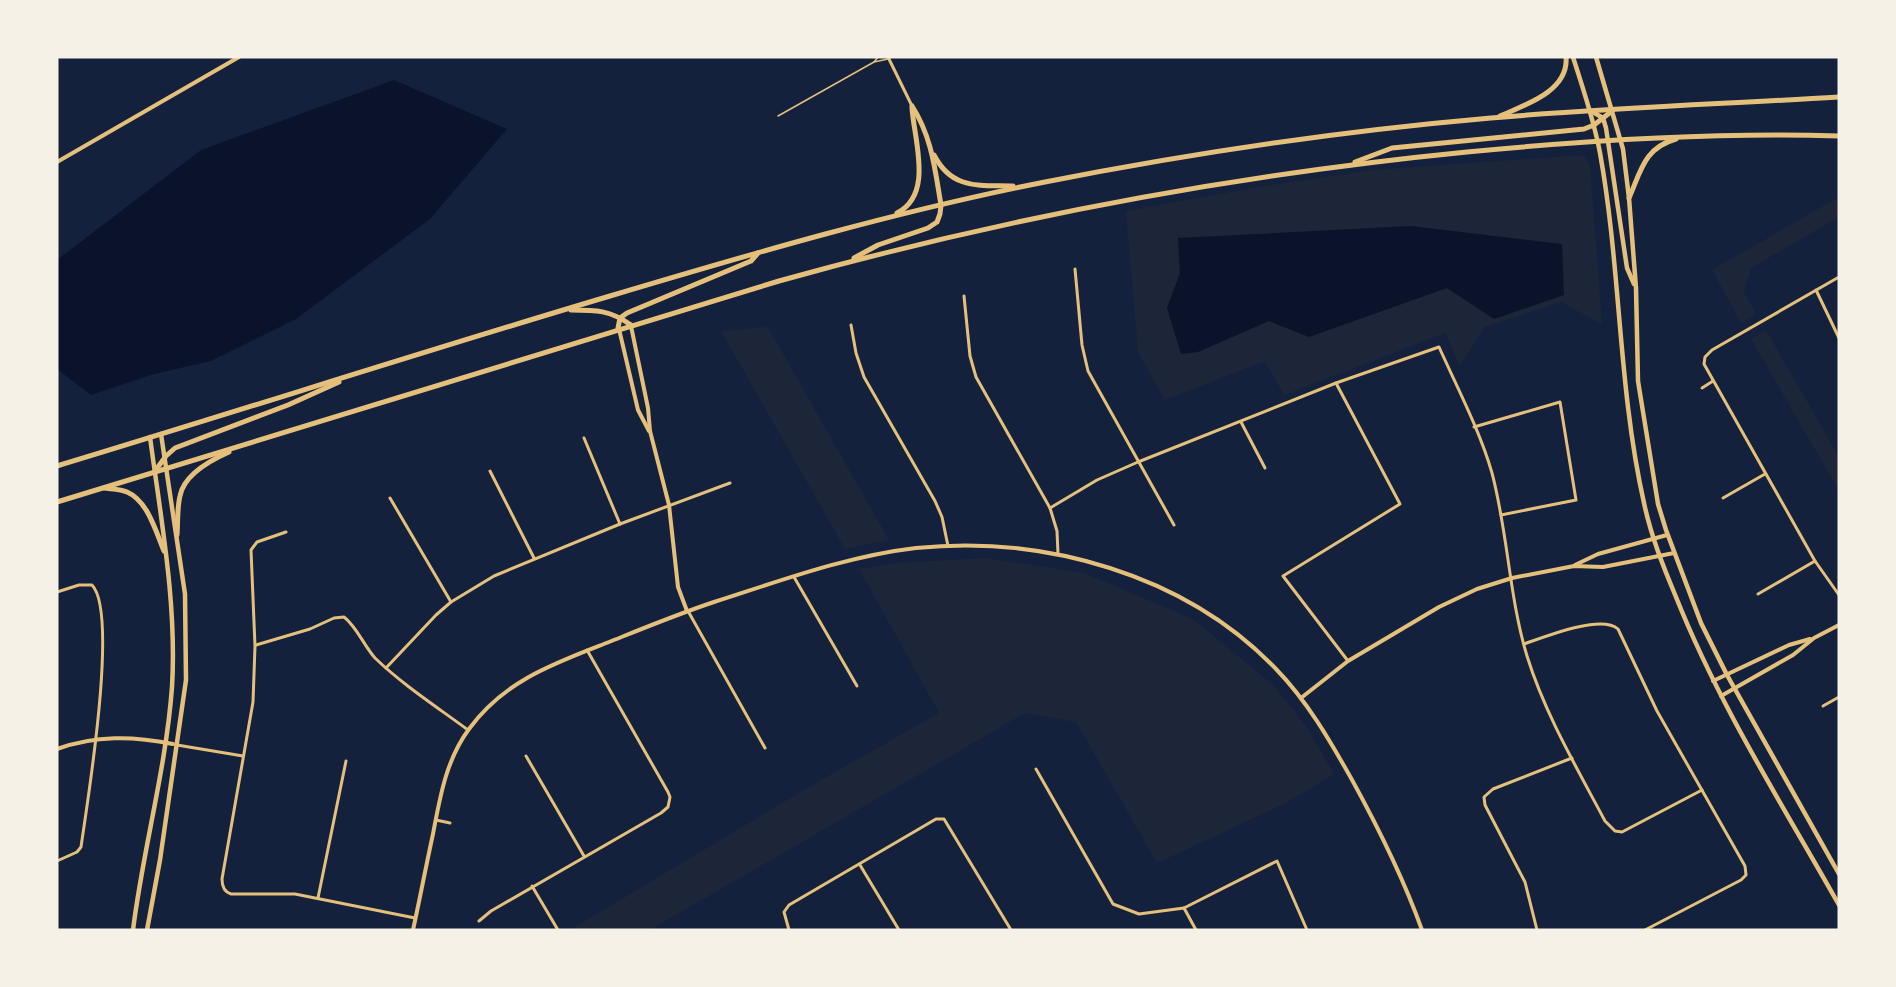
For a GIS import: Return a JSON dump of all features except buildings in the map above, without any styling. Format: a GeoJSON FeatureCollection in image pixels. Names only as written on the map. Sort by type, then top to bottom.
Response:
{"type":"FeatureCollection","features":[{"type":"Feature","properties":{"kind":"main road"},"geometry":{"type":"LineString","coordinates":[[1496,117],[1534,100],[1556,84],[1566,67],[1566,57]]}},
{"type":"Feature","properties":{"kind":"main road"},"geometry":{"type":"LineString","coordinates":[[1573,57],[1591,111],[1598,141],[1612,237],[1630,428],[1637,472],[1653,539],[1687,626],[1713,681],[1839,905]]}},
{"type":"Feature","properties":{"kind":"main road"},"geometry":{"type":"LineString","coordinates":[[1596,57],[1621,139],[1629,198],[1636,288],[1638,381],[1658,504],[1667,535],[1701,623],[1726,675],[1839,874]]}},
{"type":"Feature","properties":{"kind":"main road"},"geometry":{"type":"LineString","coordinates":[[57,466],[759,251],[888,217],[1024,186],[1275,142],[1496,117],[1839,97]]}},
{"type":"Feature","properties":{"kind":"main road"},"geometry":{"type":"LineString","coordinates":[[847,262],[878,245],[928,228],[937,222],[941,205],[931,149],[924,124],[912,106]]}},
{"type":"Feature","properties":{"kind":"main road"},"geometry":{"type":"LineString","coordinates":[[888,217],[902,210],[909,203],[918,186],[920,160],[912,106]]}},
{"type":"Feature","properties":{"kind":"main road"},"geometry":{"type":"LineString","coordinates":[[1342,166],[1392,148],[1576,130],[1594,125],[1613,110]]}},
{"type":"Feature","properties":{"kind":"main road"},"geometry":{"type":"LineString","coordinates":[[1591,111],[1603,118],[1627,268],[1636,288]]}},
{"type":"Feature","properties":{"kind":"main road"},"geometry":{"type":"LineString","coordinates":[[1629,198],[1644,162],[1652,152],[1674,139],[1694,136]]}},
{"type":"Feature","properties":{"kind":"main road"},"geometry":{"type":"LineString","coordinates":[[57,502],[618,328],[847,262],[998,226],[1186,189],[1419,156],[1621,139],[1694,136],[1839,136]]}},
{"type":"Feature","properties":{"kind":"main road"},"geometry":{"type":"LineString","coordinates":[[931,149],[941,167],[955,180],[973,185],[1024,186]]}},
{"type":"Feature","properties":{"kind":"main road"},"geometry":{"type":"LineString","coordinates":[[620,318],[750,261],[759,251]]}},
{"type":"Feature","properties":{"kind":"main road"},"geometry":{"type":"LineString","coordinates":[[564,310],[600,310],[631,325]]}},
{"type":"Feature","properties":{"kind":"main road"},"geometry":{"type":"LineString","coordinates":[[618,328],[620,318]]}},
{"type":"Feature","properties":{"kind":"main road"},"geometry":{"type":"LineString","coordinates":[[155,471],[166,456],[183,445],[308,397],[355,374]]}},
{"type":"Feature","properties":{"kind":"main road"},"geometry":{"type":"LineString","coordinates":[[147,930],[185,699],[187,662],[186,607],[166,456],[161,434]]}},
{"type":"Feature","properties":{"kind":"main road"},"geometry":{"type":"LineString","coordinates":[[133,930],[165,742],[171,687],[172,645],[164,551],[150,437]]}},
{"type":"Feature","properties":{"kind":"main road"},"geometry":{"type":"LineString","coordinates":[[177,535],[178,507],[182,489],[194,474],[211,460],[244,444]]}},
{"type":"Feature","properties":{"kind":"main road"},"geometry":{"type":"LineString","coordinates":[[102,488],[127,492],[139,501],[164,551]]}},
{"type":"Feature","properties":{"kind":"street"},"geometry":{"type":"LineString","coordinates":[[57,162],[239,57]]}},
{"type":"Feature","properties":{"kind":"street"},"geometry":{"type":"LineString","coordinates":[[890,58],[912,106]]}},
{"type":"Feature","properties":{"kind":"street"},"geometry":{"type":"LineString","coordinates":[[1075,269],[1082,345],[1088,371],[1174,525]]}},
{"type":"Feature","properties":{"kind":"street"},"geometry":{"type":"LineString","coordinates":[[1839,277],[1713,350],[1704,361],[1705,367],[1815,561],[1839,595]]}},
{"type":"Feature","properties":{"kind":"street"},"geometry":{"type":"LineString","coordinates":[[1816,290],[1839,338]]}},
{"type":"Feature","properties":{"kind":"street"},"geometry":{"type":"LineString","coordinates":[[964,296],[970,356],[976,377],[1050,508],[1057,531],[1058,554]]}},
{"type":"Feature","properties":{"kind":"street"},"geometry":{"type":"LineString","coordinates":[[631,325],[648,408],[650,431],[669,506],[678,587],[687,611],[765,748]]}},
{"type":"Feature","properties":{"kind":"street"},"geometry":{"type":"LineString","coordinates":[[851,325],[856,353],[864,377],[931,494],[942,517],[948,546]]}},
{"type":"Feature","properties":{"kind":"street"},"geometry":{"type":"LineString","coordinates":[[618,328],[638,410],[650,431]]}},
{"type":"Feature","properties":{"kind":"street"},"geometry":{"type":"LineString","coordinates":[[1050,508],[1097,480],[1138,462],[1336,383],[1439,347],[1491,471],[1524,644],[1541,695],[1605,821],[1615,831],[1626,830],[1702,790]]}},
{"type":"Feature","properties":{"kind":"street"},"geometry":{"type":"LineString","coordinates":[[1702,388],[1713,381]]}},
{"type":"Feature","properties":{"kind":"street"},"geometry":{"type":"LineString","coordinates":[[1336,383],[1400,504],[1283,576],[1348,661]]}},
{"type":"Feature","properties":{"kind":"street"},"geometry":{"type":"LineString","coordinates":[[1474,427],[1560,402],[1576,500],[1501,515]]}},
{"type":"Feature","properties":{"kind":"street"},"geometry":{"type":"LineString","coordinates":[[1241,422],[1265,468]]}},
{"type":"Feature","properties":{"kind":"street"},"geometry":{"type":"LineString","coordinates":[[584,438],[620,524]]}},
{"type":"Feature","properties":{"kind":"street"},"geometry":{"type":"LineString","coordinates":[[490,471],[534,558]]}},
{"type":"Feature","properties":{"kind":"street"},"geometry":{"type":"LineString","coordinates":[[1723,498],[1766,474]]}},
{"type":"Feature","properties":{"kind":"street"},"geometry":{"type":"LineString","coordinates":[[386,668],[451,602],[494,576],[620,524],[730,483]]}},
{"type":"Feature","properties":{"kind":"street"},"geometry":{"type":"LineString","coordinates":[[390,498],[451,602]]}},
{"type":"Feature","properties":{"kind":"street"},"geometry":{"type":"LineString","coordinates":[[286,532],[252,546],[251,587],[255,646],[253,702],[222,879],[226,891],[236,895],[278,892],[416,918]]}},
{"type":"Feature","properties":{"kind":"street"},"geometry":{"type":"LineString","coordinates":[[1574,566],[1598,554],[1667,535]]}},
{"type":"Feature","properties":{"kind":"street"},"geometry":{"type":"LineString","coordinates":[[413,930],[447,773],[456,750],[468,730],[501,696],[519,682],[547,666],[687,611],[794,577],[898,550],[948,546],[1000,546],[1058,554],[1124,573],[1151,584],[1204,612],[1251,646],[1277,670],[1301,698],[1334,750],[1378,828],[1422,930]]}},
{"type":"Feature","properties":{"kind":"street"},"geometry":{"type":"LineString","coordinates":[[1301,698],[1348,661],[1450,600],[1476,589],[1512,578],[1574,566],[1603,567],[1674,553]]}},
{"type":"Feature","properties":{"kind":"street"},"geometry":{"type":"LineString","coordinates":[[1758,594],[1815,561]]}},
{"type":"Feature","properties":{"kind":"street"},"geometry":{"type":"LineString","coordinates":[[794,577],[857,686]]}},
{"type":"Feature","properties":{"kind":"street"},"geometry":{"type":"LineString","coordinates":[[57,592],[79,585],[92,585],[98,594],[102,643],[96,739],[81,848],[57,861]]}},
{"type":"Feature","properties":{"kind":"street"},"geometry":{"type":"LineString","coordinates":[[255,646],[310,629],[334,618],[344,617],[369,651],[386,668],[468,730]]}},
{"type":"Feature","properties":{"kind":"street"},"geometry":{"type":"LineString","coordinates":[[1524,644],[1573,628],[1603,623],[1614,626],[1621,634],[1657,711],[1745,867],[1746,875],[1736,883],[1644,930]]}},
{"type":"Feature","properties":{"kind":"street"},"geometry":{"type":"LineString","coordinates":[[1721,696],[1793,655],[1814,638],[1839,625]]}},
{"type":"Feature","properties":{"kind":"street"},"geometry":{"type":"LineString","coordinates":[[1713,681],[1789,645],[1814,638]]}},
{"type":"Feature","properties":{"kind":"street"},"geometry":{"type":"LineString","coordinates":[[479,921],[532,886],[668,807],[668,792],[587,650]]}},
{"type":"Feature","properties":{"kind":"street"},"geometry":{"type":"LineString","coordinates":[[1823,706],[1839,697]]}},
{"type":"Feature","properties":{"kind":"street"},"geometry":{"type":"LineString","coordinates":[[57,749],[96,739],[131,737],[243,756]]}},
{"type":"Feature","properties":{"kind":"street"},"geometry":{"type":"LineString","coordinates":[[526,756],[584,856]]}},
{"type":"Feature","properties":{"kind":"street"},"geometry":{"type":"LineString","coordinates":[[1538,930],[1525,882],[1487,810],[1484,797],[1493,789],[1572,758]]}},
{"type":"Feature","properties":{"kind":"street"},"geometry":{"type":"LineString","coordinates":[[318,898],[346,761]]}},
{"type":"Feature","properties":{"kind":"street"},"geometry":{"type":"LineString","coordinates":[[1036,770],[1113,904],[1138,915],[1184,908],[1277,861],[1307,930]]}},
{"type":"Feature","properties":{"kind":"street"},"geometry":{"type":"LineString","coordinates":[[789,930],[784,912],[789,905],[936,819],[944,819],[1011,930]]}},
{"type":"Feature","properties":{"kind":"street"},"geometry":{"type":"LineString","coordinates":[[436,820],[450,823]]}},
{"type":"Feature","properties":{"kind":"street"},"geometry":{"type":"LineString","coordinates":[[860,865],[899,930]]}},
{"type":"Feature","properties":{"kind":"street"},"geometry":{"type":"LineString","coordinates":[[532,886],[558,930]]}},
{"type":"Feature","properties":{"kind":"street"},"geometry":{"type":"LineString","coordinates":[[1184,908],[1196,930]]}},
{"type":"Feature","properties":{"kind":"lane"},"geometry":{"type":"LineString","coordinates":[[874,62],[878,57]]}},
{"type":"Feature","properties":{"kind":"lane"},"geometry":{"type":"LineString","coordinates":[[778,116],[874,62],[890,58]]}},
{"type":"Feature","properties":{"kind":"shaded area"},"geometry":{"type":"Polygon","coordinates":[[[394,80],[507,129],[430,219],[296,319],[211,361],[154,374],[91,395],[57,369],[57,260],[201,150],[394,80]]]}},
{"type":"Feature","properties":{"kind":"shaded area"},"geometry":{"type":"Polygon","coordinates":[[[1583,155],[1590,165],[1602,324],[1561,302],[1485,327],[1460,366],[1445,333],[1284,395],[1265,361],[1165,400],[1138,352],[1126,211],[1252,188],[1372,170],[1583,155]]]}},
{"type":"Feature","properties":{"kind":"shaded area"},"geometry":{"type":"Polygon","coordinates":[[[1839,197],[1839,217],[1751,268],[1744,292],[1756,314],[1741,323],[1712,270],[1839,197]]]}},
{"type":"Feature","properties":{"kind":"shaded area"},"geometry":{"type":"Polygon","coordinates":[[[1411,226],[1562,244],[1564,295],[1494,319],[1447,288],[1309,337],[1269,321],[1198,352],[1181,354],[1167,308],[1180,273],[1178,238],[1411,226]]]}},
{"type":"Feature","properties":{"kind":"shaded area"},"geometry":{"type":"Polygon","coordinates":[[[768,327],[889,540],[845,549],[721,331],[768,327]]]}},
{"type":"Feature","properties":{"kind":"shaded area"},"geometry":{"type":"Polygon","coordinates":[[[1766,330],[1839,457],[1839,491],[1751,339],[1766,330]]]}},
{"type":"Feature","properties":{"kind":"shaded area"},"geometry":{"type":"Polygon","coordinates":[[[986,558],[1084,573],[1193,619],[1274,686],[1306,726],[1334,774],[1288,802],[1157,863],[1076,722],[1025,713],[650,930],[570,930],[809,787],[939,713],[859,569],[895,563],[986,558]]]}}]}
